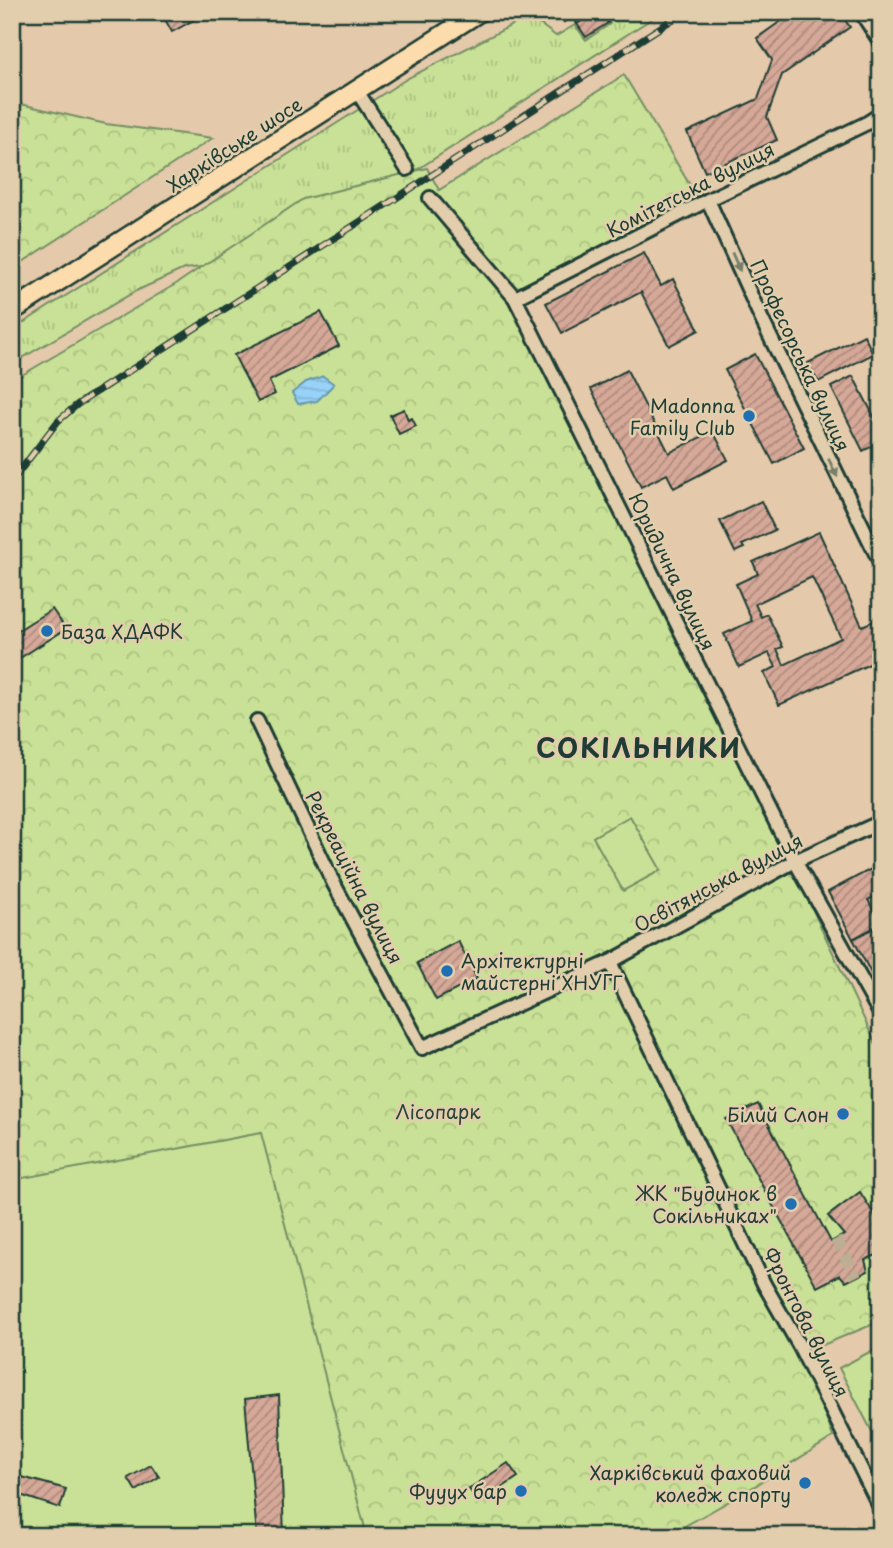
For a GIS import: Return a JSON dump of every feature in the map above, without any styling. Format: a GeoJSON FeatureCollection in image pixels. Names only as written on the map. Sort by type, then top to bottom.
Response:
{"type":"FeatureCollection","features":[{"type":"Feature","properties":{"kind":"main road","name":"Харківське шосе"},"geometry":{"type":"LineString","coordinates":[[12,311],[479,12]]}},
{"type":"Feature","properties":{"kind":"street"},"geometry":{"type":"LineString","coordinates":[[861,12],[881,43]]}},
{"type":"Feature","properties":{"kind":"street"},"geometry":{"type":"LineString","coordinates":[[357,91],[407,169]]}},
{"type":"Feature","properties":{"kind":"street","name":"Комітетська вулиця"},"geometry":{"type":"LineString","coordinates":[[515,298],[881,114]]}},
{"type":"Feature","properties":{"kind":"street","name":"Юридична вулиця"},"geometry":{"type":"LineString","coordinates":[[430,198],[515,298],[795,861],[881,1015]]}},
{"type":"Feature","properties":{"kind":"street","name":"Професорська вулиця"},"geometry":{"type":"LineString","coordinates":[[708,200],[762,320],[881,564]]}},
{"type":"Feature","properties":{"kind":"street","name":"Рекреаційна вулиця"},"geometry":{"type":"LineString","coordinates":[[257,721],[334,884],[422,1048]]}},
{"type":"Feature","properties":{"kind":"street","name":"Освітянська вулиця"},"geometry":{"type":"LineString","coordinates":[[422,1048],[610,962],[795,861],[881,822]]}},
{"type":"Feature","properties":{"kind":"street","name":"Фронтова вулиця"},"geometry":{"type":"LineString","coordinates":[[610,962],[764,1284],[800,1347],[881,1508]]}},
{"type":"Feature","properties":{"kind":"green space"},"geometry":{"type":"Polygon","coordinates":[[[604,12],[662,12],[359,207],[227,264],[184,269],[136,291],[12,364],[12,330],[408,78],[522,20],[533,19],[556,36],[575,25],[586,40],[610,24],[604,12]]]}},
{"type":"Feature","properties":{"kind":"green space","name":"Лісопарк"},"geometry":{"type":"Polygon","coordinates":[[[624,75],[697,197],[515,298],[881,1055],[881,1321],[803,1353],[833,1437],[742,1494],[667,1536],[12,1536],[12,381],[176,284],[303,199],[427,168],[439,190],[624,75]]]}},
{"type":"Feature","properties":{"kind":"green space"},"geometry":{"type":"Polygon","coordinates":[[[12,102],[106,124],[213,138],[12,269],[12,102]]]}},
{"type":"Feature","properties":{"kind":"green space"},"geometry":{"type":"Polygon","coordinates":[[[630,816],[661,870],[623,891],[593,837],[630,816]]]}},
{"type":"Feature","properties":{"kind":"green space"},"geometry":{"type":"Polygon","coordinates":[[[261,1133],[367,1536],[12,1536],[12,1180],[261,1133]]]}},
{"type":"Feature","properties":{"kind":"green space"},"geometry":{"type":"Polygon","coordinates":[[[881,1346],[881,1449],[839,1368],[881,1346]]]}},
{"type":"Feature","properties":{"kind":"water"},"geometry":{"type":"Polygon","coordinates":[[[323,376],[334,384],[317,401],[298,404],[292,393],[306,382],[323,376]]]}},
{"type":"Feature","properties":{"kind":"building"},"geometry":{"type":"Polygon","coordinates":[[[161,12],[208,12],[172,32],[161,12]]]}},
{"type":"Feature","properties":{"kind":"building"},"geometry":{"type":"Polygon","coordinates":[[[557,12],[595,12],[577,24],[572,16],[564,22],[557,12]]]}},
{"type":"Feature","properties":{"kind":"building"},"geometry":{"type":"Polygon","coordinates":[[[595,12],[601,12],[608,23],[586,37],[577,24],[595,12]]]}},
{"type":"Feature","properties":{"kind":"building"},"geometry":{"type":"Polygon","coordinates":[[[794,12],[839,12],[850,27],[782,75],[767,117],[777,140],[705,172],[687,132],[758,99],[772,60],[757,38],[794,12]]]}},
{"type":"Feature","properties":{"kind":"building"},"geometry":{"type":"Polygon","coordinates":[[[881,163],[881,185],[872,169],[881,163]]]}},
{"type":"Feature","properties":{"kind":"building"},"geometry":{"type":"Polygon","coordinates":[[[644,253],[661,286],[673,279],[699,330],[669,346],[641,292],[562,333],[546,303],[644,253]]]}},
{"type":"Feature","properties":{"kind":"building"},"geometry":{"type":"Polygon","coordinates":[[[321,312],[339,346],[269,381],[275,394],[258,402],[234,355],[321,312]]]}},
{"type":"Feature","properties":{"kind":"building"},"geometry":{"type":"Polygon","coordinates":[[[864,335],[873,354],[818,382],[808,363],[864,335]]]}},
{"type":"Feature","properties":{"kind":"building"},"geometry":{"type":"Polygon","coordinates":[[[755,354],[804,448],[774,464],[725,370],[755,354]]]}},
{"type":"Feature","properties":{"kind":"building"},"geometry":{"type":"Polygon","coordinates":[[[627,370],[669,453],[713,431],[728,460],[674,488],[667,474],[641,487],[591,389],[627,370]]]}},
{"type":"Feature","properties":{"kind":"building"},"geometry":{"type":"Polygon","coordinates":[[[853,376],[881,430],[881,442],[863,451],[831,387],[853,376]]]}},
{"type":"Feature","properties":{"kind":"building"},"geometry":{"type":"Polygon","coordinates":[[[404,409],[408,420],[412,418],[416,426],[399,434],[390,415],[404,409]]]}},
{"type":"Feature","properties":{"kind":"building"},"geometry":{"type":"Polygon","coordinates":[[[761,501],[775,530],[742,545],[744,548],[735,552],[720,521],[761,501]]]}},
{"type":"Feature","properties":{"kind":"building"},"geometry":{"type":"Polygon","coordinates":[[[819,532],[862,626],[881,618],[881,659],[779,705],[764,673],[776,667],[769,653],[739,667],[724,634],[752,621],[736,584],[758,574],[753,562],[819,532]],[[812,577],[755,604],[761,617],[767,614],[783,647],[777,649],[784,665],[841,638],[812,577]]]}},
{"type":"Feature","properties":{"kind":"building"},"geometry":{"type":"Polygon","coordinates":[[[52,609],[66,629],[12,663],[12,634],[52,609]]]}},
{"type":"Feature","properties":{"kind":"building"},"geometry":{"type":"Polygon","coordinates":[[[873,868],[881,883],[881,893],[868,900],[881,924],[853,939],[828,892],[873,868]]]}},
{"type":"Feature","properties":{"kind":"building"},"geometry":{"type":"Polygon","coordinates":[[[881,924],[881,989],[880,990],[853,939],[881,924]]]}},
{"type":"Feature","properties":{"kind":"building"},"geometry":{"type":"Polygon","coordinates":[[[458,941],[477,979],[436,1000],[417,963],[458,941]]]}},
{"type":"Feature","properties":{"kind":"building","name":"ЖК \"Будинок в Сокільниках\""},"geometry":{"type":"Polygon","coordinates":[[[758,1104],[831,1242],[844,1235],[828,1216],[860,1192],[881,1225],[881,1253],[865,1260],[868,1271],[846,1282],[840,1275],[817,1287],[726,1119],[758,1104]]]}},
{"type":"Feature","properties":{"kind":"building"},"geometry":{"type":"Polygon","coordinates":[[[279,1395],[284,1536],[257,1536],[245,1399],[279,1395]]]}},
{"type":"Feature","properties":{"kind":"building"},"geometry":{"type":"Polygon","coordinates":[[[508,1463],[518,1477],[479,1503],[469,1489],[508,1463]]]}},
{"type":"Feature","properties":{"kind":"building"},"geometry":{"type":"Polygon","coordinates":[[[151,1465],[159,1477],[136,1491],[128,1478],[151,1465]]]}},
{"type":"Feature","properties":{"kind":"building"},"geometry":{"type":"Polygon","coordinates":[[[22,1477],[66,1489],[60,1508],[17,1494],[22,1477]]]}},
{"type":"Feature","properties":{"kind":"tunnel"},"geometry":{"type":"LineString","coordinates":[[836,1239],[856,1277]]}},
{"type":"Feature","properties":{"kind":"railway"},"geometry":{"type":"LineString","coordinates":[[12,481],[58,421],[78,404],[684,12]]}},
{"type":"Feature","properties":{"kind":"place","name":"Madonna Family Club"},"geometry":{"type":"Point","coordinates":[749,416]}},
{"type":"Feature","properties":{"kind":"place","name":"База ХДАФК"},"geometry":{"type":"Point","coordinates":[47,631]}},
{"type":"Feature","properties":{"kind":"place","name":"Архітектурні майстерні ХНУГГ"},"geometry":{"type":"Point","coordinates":[447,971]}},
{"type":"Feature","properties":{"kind":"place","name":"Білий Слон"},"geometry":{"type":"Point","coordinates":[843,1114]}},
{"type":"Feature","properties":{"kind":"place","name":"ЖК \"Будинок в Сокільниках\""},"geometry":{"type":"Point","coordinates":[791,1204]}},
{"type":"Feature","properties":{"kind":"place","name":"Харківський фаховий коледж спорту"},"geometry":{"type":"Point","coordinates":[805,1483]}},
{"type":"Feature","properties":{"kind":"place","name":"Фууух бар"},"geometry":{"type":"Point","coordinates":[521,1491]}},
{"type":"Feature","properties":{"kind":"district","name":"СОКІЛЬНИКИ"},"geometry":{"type":"Point","coordinates":[639,747]}}]}
